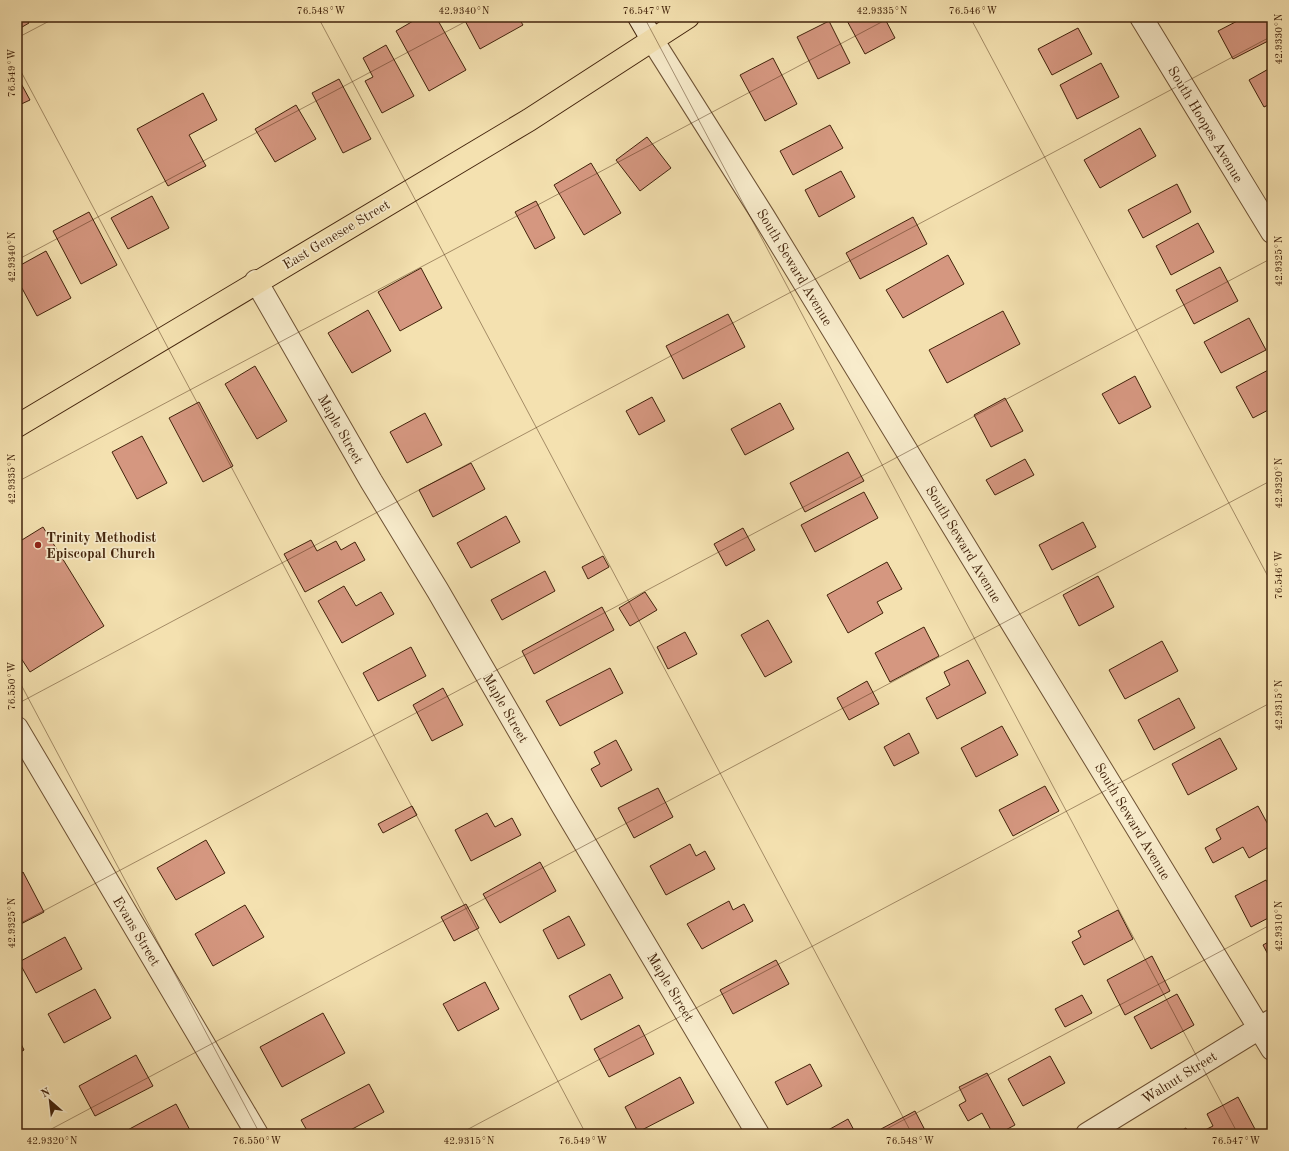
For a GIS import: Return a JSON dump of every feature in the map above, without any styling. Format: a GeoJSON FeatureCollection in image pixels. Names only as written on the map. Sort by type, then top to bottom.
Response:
{"type":"FeatureCollection","features":[{"type":"Feature","properties":{"kind":"highway","name":"East Genesee Street"},"geometry":{"type":"LineString","coordinates":[[653,41],[681,17]]}},
{"type":"Feature","properties":{"kind":"highway","name":"East Genesee Street"},"geometry":{"type":"LineString","coordinates":[[17,426],[256,281],[529,120],[688,17]]}},
{"type":"Feature","properties":{"kind":"street","name":"South Seward Avenue"},"geometry":{"type":"LineString","coordinates":[[639,17],[1266,1024],[1272,1049]]}},
{"type":"Feature","properties":{"kind":"street","name":"South Hoopes Avenue"},"geometry":{"type":"LineString","coordinates":[[1141,17],[1272,232]]}},
{"type":"Feature","properties":{"kind":"street","name":"Maple Street"},"geometry":{"type":"LineString","coordinates":[[256,281],[371,481],[438,591],[562,806],[758,1134]]}},
{"type":"Feature","properties":{"kind":"street","name":"Evans Street"},"geometry":{"type":"LineString","coordinates":[[17,728],[257,1134]]}},
{"type":"Feature","properties":{"kind":"street","name":"Walnut Street"},"geometry":{"type":"LineString","coordinates":[[1087,1134],[1266,1024]]}},
{"type":"Feature","properties":{"kind":"building"},"geometry":{"type":"Polygon","coordinates":[[[17,17],[25,17],[29,23],[17,30],[17,17]]]}},
{"type":"Feature","properties":{"kind":"building"},"geometry":{"type":"Polygon","coordinates":[[[420,17],[436,17],[466,70],[429,91],[396,31],[420,17]]]}},
{"type":"Feature","properties":{"kind":"building"},"geometry":{"type":"Polygon","coordinates":[[[463,17],[518,17],[523,25],[480,49],[463,17]]]}},
{"type":"Feature","properties":{"kind":"building"},"geometry":{"type":"Polygon","coordinates":[[[845,17],[884,17],[895,38],[865,54],[845,17]]]}},
{"type":"Feature","properties":{"kind":"building"},"geometry":{"type":"Polygon","coordinates":[[[1245,17],[1267,17],[1272,26],[1272,39],[1233,59],[1218,31],[1245,17]]]}},
{"type":"Feature","properties":{"kind":"building"},"geometry":{"type":"Polygon","coordinates":[[[829,21],[850,63],[818,79],[797,37],[829,21]]]}},
{"type":"Feature","properties":{"kind":"building"},"geometry":{"type":"Polygon","coordinates":[[[1078,28],[1092,54],[1052,75],[1038,49],[1078,28]]]}},
{"type":"Feature","properties":{"kind":"building"},"geometry":{"type":"Polygon","coordinates":[[[386,45],[414,96],[382,113],[365,81],[373,77],[363,58],[386,45]]]}},
{"type":"Feature","properties":{"kind":"building"},"geometry":{"type":"Polygon","coordinates":[[[773,58],[797,104],[765,121],[740,75],[773,58]]]}},
{"type":"Feature","properties":{"kind":"building"},"geometry":{"type":"Polygon","coordinates":[[[1101,63],[1119,97],[1077,119],[1060,85],[1101,63]]]}},
{"type":"Feature","properties":{"kind":"building"},"geometry":{"type":"Polygon","coordinates":[[[1272,67],[1272,103],[1264,107],[1249,80],[1272,67]]]}},
{"type":"Feature","properties":{"kind":"building"},"geometry":{"type":"Polygon","coordinates":[[[17,76],[30,100],[17,106],[17,76]]]}},
{"type":"Feature","properties":{"kind":"building"},"geometry":{"type":"Polygon","coordinates":[[[339,79],[371,139],[343,153],[312,93],[339,79]]]}},
{"type":"Feature","properties":{"kind":"building"},"geometry":{"type":"Polygon","coordinates":[[[203,93],[217,120],[189,135],[206,166],[168,186],[137,129],[203,93]]]}},
{"type":"Feature","properties":{"kind":"building"},"geometry":{"type":"Polygon","coordinates":[[[296,105],[316,139],[275,162],[255,129],[296,105]]]}},
{"type":"Feature","properties":{"kind":"building"},"geometry":{"type":"Polygon","coordinates":[[[830,125],[843,148],[793,175],[780,151],[830,125]]]}},
{"type":"Feature","properties":{"kind":"building"},"geometry":{"type":"Polygon","coordinates":[[[1140,128],[1156,156],[1100,188],[1084,160],[1140,128]]]}},
{"type":"Feature","properties":{"kind":"building"},"geometry":{"type":"Polygon","coordinates":[[[647,137],[671,168],[640,191],[616,160],[647,137]]]}},
{"type":"Feature","properties":{"kind":"building"},"geometry":{"type":"Polygon","coordinates":[[[591,163],[621,213],[584,235],[554,185],[591,163]]]}},
{"type":"Feature","properties":{"kind":"building"},"geometry":{"type":"Polygon","coordinates":[[[841,171],[855,197],[819,217],[805,190],[841,171]]]}},
{"type":"Feature","properties":{"kind":"building"},"geometry":{"type":"Polygon","coordinates":[[[1177,184],[1191,212],[1143,238],[1128,210],[1177,184]]]}},
{"type":"Feature","properties":{"kind":"building"},"geometry":{"type":"Polygon","coordinates":[[[152,196],[169,228],[128,249],[111,218],[152,196]]]}},
{"type":"Feature","properties":{"kind":"building"},"geometry":{"type":"Polygon","coordinates":[[[536,201],[555,238],[535,249],[515,212],[536,201]]]}},
{"type":"Feature","properties":{"kind":"building"},"geometry":{"type":"Polygon","coordinates":[[[89,212],[117,265],[81,284],[53,231],[89,212]]]}},
{"type":"Feature","properties":{"kind":"building"},"geometry":{"type":"Polygon","coordinates":[[[913,217],[927,244],[860,279],[846,253],[913,217]]]}},
{"type":"Feature","properties":{"kind":"building"},"geometry":{"type":"Polygon","coordinates":[[[1198,223],[1214,252],[1171,275],[1156,246],[1198,223]]]}},
{"type":"Feature","properties":{"kind":"building"},"geometry":{"type":"Polygon","coordinates":[[[46,251],[71,298],[37,316],[17,279],[17,267],[46,251]]]}},
{"type":"Feature","properties":{"kind":"building"},"geometry":{"type":"Polygon","coordinates":[[[948,255],[964,284],[903,318],[886,290],[948,255]]]}},
{"type":"Feature","properties":{"kind":"building"},"geometry":{"type":"Polygon","coordinates":[[[1220,267],[1238,301],[1194,324],[1176,290],[1220,267]]]}},
{"type":"Feature","properties":{"kind":"building"},"geometry":{"type":"Polygon","coordinates":[[[421,268],[442,308],[400,331],[378,292],[421,268]]]}},
{"type":"Feature","properties":{"kind":"building"},"geometry":{"type":"Polygon","coordinates":[[[368,310],[391,351],[352,373],[328,333],[368,310]]]}},
{"type":"Feature","properties":{"kind":"building"},"geometry":{"type":"Polygon","coordinates":[[[1003,311],[1020,344],[947,383],[929,350],[1003,311]]]}},
{"type":"Feature","properties":{"kind":"building"},"geometry":{"type":"Polygon","coordinates":[[[728,314],[745,347],[683,379],[666,346],[728,314]]]}},
{"type":"Feature","properties":{"kind":"building"},"geometry":{"type":"Polygon","coordinates":[[[1249,318],[1266,350],[1221,373],[1204,342],[1249,318]]]}},
{"type":"Feature","properties":{"kind":"building"},"geometry":{"type":"Polygon","coordinates":[[[255,366],[287,421],[257,439],[225,384],[255,366]]]}},
{"type":"Feature","properties":{"kind":"building"},"geometry":{"type":"Polygon","coordinates":[[[1272,368],[1272,408],[1253,418],[1236,387],[1272,368]]]}},
{"type":"Feature","properties":{"kind":"building"},"geometry":{"type":"Polygon","coordinates":[[[1135,376],[1151,407],[1119,424],[1102,394],[1135,376]]]}},
{"type":"Feature","properties":{"kind":"building"},"geometry":{"type":"Polygon","coordinates":[[[652,397],[665,421],[639,435],[626,411],[652,397]]]}},
{"type":"Feature","properties":{"kind":"building"},"geometry":{"type":"Polygon","coordinates":[[[1005,398],[1023,431],[991,447],[974,415],[1005,398]]]}},
{"type":"Feature","properties":{"kind":"building"},"geometry":{"type":"Polygon","coordinates":[[[199,402],[233,466],[203,482],[169,418],[199,402]]]}},
{"type":"Feature","properties":{"kind":"building"},"geometry":{"type":"Polygon","coordinates":[[[780,403],[794,429],[745,455],[731,429],[780,403]]]}},
{"type":"Feature","properties":{"kind":"building"},"geometry":{"type":"Polygon","coordinates":[[[425,413],[442,445],[407,463],[390,432],[425,413]]]}},
{"type":"Feature","properties":{"kind":"building"},"geometry":{"type":"Polygon","coordinates":[[[142,436],[167,483],[137,499],[112,452],[142,436]]]}},
{"type":"Feature","properties":{"kind":"building"},"geometry":{"type":"Polygon","coordinates":[[[848,452],[864,481],[805,512],[790,483],[848,452]]]}},
{"type":"Feature","properties":{"kind":"building"},"geometry":{"type":"Polygon","coordinates":[[[1025,459],[1034,475],[995,495],[986,480],[1025,459]]]}},
{"type":"Feature","properties":{"kind":"building"},"geometry":{"type":"Polygon","coordinates":[[[471,463],[485,489],[433,517],[419,490],[471,463]]]}},
{"type":"Feature","properties":{"kind":"building"},"geometry":{"type":"Polygon","coordinates":[[[864,492],[878,518],[815,552],[801,525],[864,492]]]}},
{"type":"Feature","properties":{"kind":"building"},"geometry":{"type":"Polygon","coordinates":[[[506,516],[520,542],[471,568],[457,543],[506,516]]]}},
{"type":"Feature","properties":{"kind":"building"},"geometry":{"type":"Polygon","coordinates":[[[1083,522],[1096,547],[1052,570],[1039,545],[1083,522]]]}},
{"type":"Feature","properties":{"kind":"building"},"geometry":{"type":"Polygon","coordinates":[[[43,527],[104,626],[30,672],[17,652],[17,543],[43,527]]]}},
{"type":"Feature","properties":{"kind":"building"},"geometry":{"type":"Polygon","coordinates":[[[743,528],[755,550],[726,566],[714,544],[743,528]]]}},
{"type":"Feature","properties":{"kind":"building"},"geometry":{"type":"Polygon","coordinates":[[[311,540],[317,551],[336,541],[341,550],[355,542],[365,560],[305,592],[284,554],[311,540]]]}},
{"type":"Feature","properties":{"kind":"building"},"geometry":{"type":"Polygon","coordinates":[[[603,556],[609,567],[588,579],[582,567],[603,556]]]}},
{"type":"Feature","properties":{"kind":"building"},"geometry":{"type":"Polygon","coordinates":[[[887,562],[902,589],[877,602],[883,613],[848,633],[827,595],[887,562]]]}},
{"type":"Feature","properties":{"kind":"building"},"geometry":{"type":"Polygon","coordinates":[[[545,571],[555,591],[502,620],[491,600],[545,571]]]}},
{"type":"Feature","properties":{"kind":"building"},"geometry":{"type":"Polygon","coordinates":[[[1098,576],[1114,607],[1079,626],[1063,595],[1098,576]]]}},
{"type":"Feature","properties":{"kind":"building"},"geometry":{"type":"Polygon","coordinates":[[[344,586],[356,606],[381,592],[394,614],[342,643],[318,601],[344,586]]]}},
{"type":"Feature","properties":{"kind":"building"},"geometry":{"type":"Polygon","coordinates":[[[645,592],[657,610],[630,626],[619,608],[645,592]]]}},
{"type":"Feature","properties":{"kind":"building"},"geometry":{"type":"Polygon","coordinates":[[[602,607],[614,630],[534,674],[522,651],[602,607]]]}},
{"type":"Feature","properties":{"kind":"building"},"geometry":{"type":"Polygon","coordinates":[[[768,620],[792,662],[765,677],[741,635],[768,620]]]}},
{"type":"Feature","properties":{"kind":"building"},"geometry":{"type":"Polygon","coordinates":[[[924,627],[939,656],[890,682],[875,653],[924,627]]]}},
{"type":"Feature","properties":{"kind":"building"},"geometry":{"type":"Polygon","coordinates":[[[685,632],[697,654],[668,669],[657,647],[685,632]]]}},
{"type":"Feature","properties":{"kind":"building"},"geometry":{"type":"Polygon","coordinates":[[[1162,641],[1178,671],[1125,699],[1109,670],[1162,641]]]}},
{"type":"Feature","properties":{"kind":"building"},"geometry":{"type":"Polygon","coordinates":[[[411,647],[426,676],[378,701],[363,673],[411,647]]]}},
{"type":"Feature","properties":{"kind":"building"},"geometry":{"type":"Polygon","coordinates":[[[968,660],[986,693],[937,719],[926,698],[950,685],[944,672],[968,660]]]}},
{"type":"Feature","properties":{"kind":"building"},"geometry":{"type":"Polygon","coordinates":[[[610,668],[623,693],[560,726],[546,701],[610,668]]]}},
{"type":"Feature","properties":{"kind":"building"},"geometry":{"type":"Polygon","coordinates":[[[867,681],[879,704],[849,720],[837,698],[867,681]]]}},
{"type":"Feature","properties":{"kind":"building"},"geometry":{"type":"Polygon","coordinates":[[[443,688],[463,725],[432,741],[413,705],[443,688]]]}},
{"type":"Feature","properties":{"kind":"building"},"geometry":{"type":"Polygon","coordinates":[[[1179,698],[1195,728],[1154,750],[1138,720],[1179,698]]]}},
{"type":"Feature","properties":{"kind":"building"},"geometry":{"type":"Polygon","coordinates":[[[1002,726],[1018,755],[976,777],[961,748],[1002,726]]]}},
{"type":"Feature","properties":{"kind":"building"},"geometry":{"type":"Polygon","coordinates":[[[909,733],[919,753],[894,766],[884,747],[909,733]]]}},
{"type":"Feature","properties":{"kind":"building"},"geometry":{"type":"Polygon","coordinates":[[[1220,738],[1237,769],[1188,795],[1172,764],[1220,738]]]}},
{"type":"Feature","properties":{"kind":"building"},"geometry":{"type":"Polygon","coordinates":[[[616,740],[632,770],[601,787],[591,769],[600,764],[594,752],[616,740]]]}},
{"type":"Feature","properties":{"kind":"building"},"geometry":{"type":"Polygon","coordinates":[[[1045,786],[1059,811],[1013,836],[999,810],[1045,786]]]}},
{"type":"Feature","properties":{"kind":"building"},"geometry":{"type":"Polygon","coordinates":[[[658,788],[673,817],[634,838],[618,808],[658,788]]]}},
{"type":"Feature","properties":{"kind":"building"},"geometry":{"type":"Polygon","coordinates":[[[412,806],[417,815],[383,833],[378,824],[412,806]]]}},
{"type":"Feature","properties":{"kind":"building"},"geometry":{"type":"Polygon","coordinates":[[[1258,806],[1272,832],[1272,845],[1249,858],[1243,847],[1213,863],[1205,848],[1221,839],[1216,829],[1258,806]]]}},
{"type":"Feature","properties":{"kind":"building"},"geometry":{"type":"Polygon","coordinates":[[[487,813],[495,827],[512,818],[521,835],[471,861],[455,830],[487,813]]]}},
{"type":"Feature","properties":{"kind":"building"},"geometry":{"type":"Polygon","coordinates":[[[206,840],[225,873],[176,900],[157,868],[206,840]]]}},
{"type":"Feature","properties":{"kind":"building"},"geometry":{"type":"Polygon","coordinates":[[[690,844],[696,856],[705,851],[715,869],[666,895],[650,866],[690,844]]]}},
{"type":"Feature","properties":{"kind":"building"},"geometry":{"type":"Polygon","coordinates":[[[540,862],[556,891],[500,923],[483,894],[540,862]]]}},
{"type":"Feature","properties":{"kind":"building"},"geometry":{"type":"Polygon","coordinates":[[[23,872],[44,912],[17,926],[17,876],[23,872]]]}},
{"type":"Feature","properties":{"kind":"building"},"geometry":{"type":"Polygon","coordinates":[[[1266,880],[1272,892],[1272,916],[1251,927],[1235,896],[1266,880]]]}},
{"type":"Feature","properties":{"kind":"building"},"geometry":{"type":"Polygon","coordinates":[[[729,901],[733,910],[744,904],[753,921],[702,949],[687,924],[729,901]]]}},
{"type":"Feature","properties":{"kind":"building"},"geometry":{"type":"Polygon","coordinates":[[[466,904],[479,928],[454,941],[441,917],[466,904]]]}},
{"type":"Feature","properties":{"kind":"building"},"geometry":{"type":"Polygon","coordinates":[[[245,905],[264,937],[213,966],[195,934],[245,905]]]}},
{"type":"Feature","properties":{"kind":"building"},"geometry":{"type":"Polygon","coordinates":[[[1118,910],[1133,939],[1084,965],[1072,942],[1081,937],[1078,931],[1118,910]]]}},
{"type":"Feature","properties":{"kind":"building"},"geometry":{"type":"Polygon","coordinates":[[[569,916],[585,945],[558,959],[543,930],[569,916]]]}},
{"type":"Feature","properties":{"kind":"building"},"geometry":{"type":"Polygon","coordinates":[[[65,937],[82,969],[36,993],[19,962],[65,937]]]}},
{"type":"Feature","properties":{"kind":"building"},"geometry":{"type":"Polygon","coordinates":[[[1272,940],[1272,962],[1263,945],[1272,940]]]}},
{"type":"Feature","properties":{"kind":"building"},"geometry":{"type":"Polygon","coordinates":[[[1152,956],[1170,991],[1125,1015],[1107,980],[1152,956]]]}},
{"type":"Feature","properties":{"kind":"building"},"geometry":{"type":"Polygon","coordinates":[[[776,960],[789,984],[733,1014],[720,990],[776,960]]]}},
{"type":"Feature","properties":{"kind":"building"},"geometry":{"type":"Polygon","coordinates":[[[610,974],[623,998],[581,1020],[569,996],[610,974]]]}},
{"type":"Feature","properties":{"kind":"building"},"geometry":{"type":"Polygon","coordinates":[[[485,982],[499,1009],[458,1031],[443,1004],[485,982]]]}},
{"type":"Feature","properties":{"kind":"building"},"geometry":{"type":"Polygon","coordinates":[[[95,989],[111,1018],[64,1043],[48,1014],[95,989]]]}},
{"type":"Feature","properties":{"kind":"building"},"geometry":{"type":"Polygon","coordinates":[[[1177,994],[1194,1025],[1151,1049],[1134,1017],[1177,994]]]}},
{"type":"Feature","properties":{"kind":"building"},"geometry":{"type":"Polygon","coordinates":[[[1082,995],[1092,1013],[1065,1027],[1055,1009],[1082,995]]]}},
{"type":"Feature","properties":{"kind":"building"},"geometry":{"type":"Polygon","coordinates":[[[323,1013],[345,1053],[282,1087],[260,1047],[323,1013]]]}},
{"type":"Feature","properties":{"kind":"building"},"geometry":{"type":"Polygon","coordinates":[[[639,1025],[654,1054],[609,1077],[594,1049],[639,1025]]]}},
{"type":"Feature","properties":{"kind":"building"},"geometry":{"type":"Polygon","coordinates":[[[17,1036],[24,1050],[17,1054],[17,1036]]]}},
{"type":"Feature","properties":{"kind":"building"},"geometry":{"type":"Polygon","coordinates":[[[136,1055],[153,1086],[95,1116],[79,1086],[136,1055]]]}},
{"type":"Feature","properties":{"kind":"building"},"geometry":{"type":"Polygon","coordinates":[[[1050,1056],[1065,1083],[1023,1106],[1008,1079],[1050,1056]]]}},
{"type":"Feature","properties":{"kind":"building"},"geometry":{"type":"Polygon","coordinates":[[[810,1064],[822,1086],[787,1105],[775,1082],[810,1064]]]}},
{"type":"Feature","properties":{"kind":"building"},"geometry":{"type":"Polygon","coordinates":[[[987,1073],[1015,1125],[998,1134],[993,1134],[982,1113],[968,1121],[959,1105],[966,1101],[959,1087],[987,1073]]]}},
{"type":"Feature","properties":{"kind":"building"},"geometry":{"type":"Polygon","coordinates":[[[680,1077],[694,1103],[638,1132],[625,1107],[680,1077]]]}},
{"type":"Feature","properties":{"kind":"building"},"geometry":{"type":"Polygon","coordinates":[[[369,1084],[384,1112],[343,1134],[309,1134],[301,1120],[369,1084]]]}},
{"type":"Feature","properties":{"kind":"building"},"geometry":{"type":"Polygon","coordinates":[[[1238,1097],[1256,1131],[1251,1134],[1204,1134],[1203,1131],[1213,1126],[1207,1114],[1238,1097]]]}},
{"type":"Feature","properties":{"kind":"building"},"geometry":{"type":"Polygon","coordinates":[[[176,1104],[192,1134],[122,1133],[176,1104]]]}},
{"type":"Feature","properties":{"kind":"building"},"geometry":{"type":"Polygon","coordinates":[[[915,1111],[927,1134],[883,1134],[881,1129],[915,1111]]]}},
{"type":"Feature","properties":{"kind":"building"},"geometry":{"type":"Polygon","coordinates":[[[848,1119],[856,1134],[821,1134],[848,1119]]]}},
{"type":"Feature","properties":{"kind":"building"},"geometry":{"type":"Polygon","coordinates":[[[1186,1128],[1189,1134],[1175,1134],[1186,1128]]]}},
{"type":"Feature","properties":{"kind":"place","name":"Trinity Methodist Episcopal Church"},"geometry":{"type":"Point","coordinates":[38,545]}}]}
